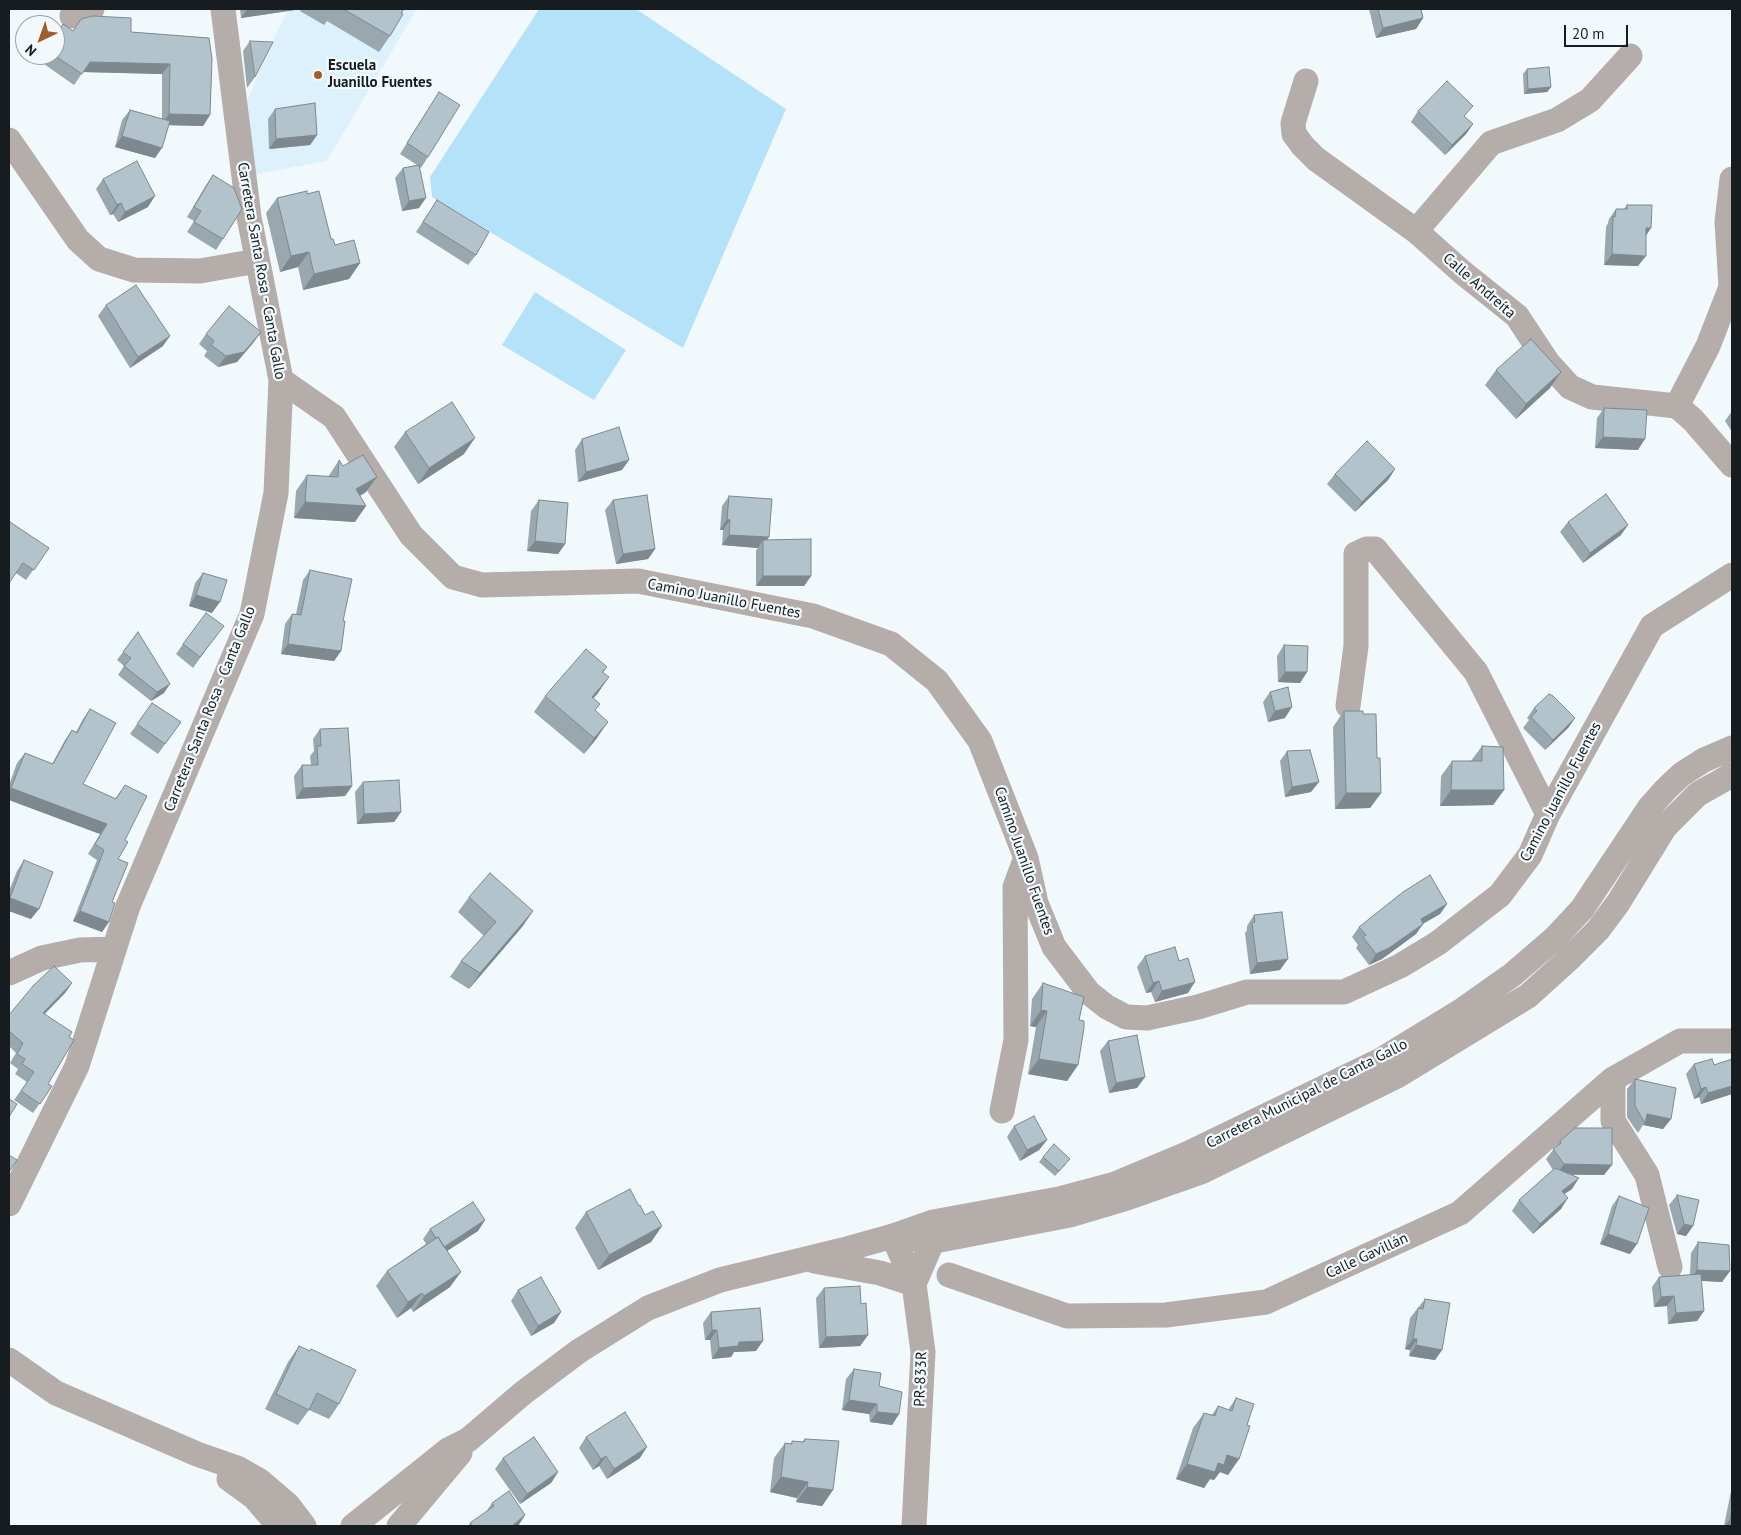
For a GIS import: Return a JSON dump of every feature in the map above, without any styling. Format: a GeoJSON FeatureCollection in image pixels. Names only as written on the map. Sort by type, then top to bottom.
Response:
{"type":"FeatureCollection","features":[{"type":"Feature","properties":{"kind":"street","name":"Carretera Santa Rosa - Canta Gallo"},"geometry":{"type":"LineString","coordinates":[[9,1204],[77,1066],[128,906],[252,614],[276,493],[281,380],[249,216],[223,9]]}},
{"type":"Feature","properties":{"kind":"street"},"geometry":{"type":"LineString","coordinates":[[1416,231],[1491,143],[1557,120],[1590,100],[1630,56]]}},
{"type":"Feature","properties":{"kind":"street","name":"Calle Andreíta"},"geometry":{"type":"LineString","coordinates":[[1306,81],[1293,123],[1294,134],[1303,146],[1316,159],[1416,231],[1462,272],[1517,316],[1548,363],[1570,387],[1592,397],[1677,406]]}},
{"type":"Feature","properties":{"kind":"street"},"geometry":{"type":"LineString","coordinates":[[9,140],[78,240],[99,259],[134,270],[200,270],[257,261]]}},
{"type":"Feature","properties":{"kind":"street"},"geometry":{"type":"LineString","coordinates":[[1732,180],[1727,222],[1731,287],[1708,346],[1677,406],[1693,420],[1732,465]]}},
{"type":"Feature","properties":{"kind":"street","name":"Camino Juanillo Fuentes"},"geometry":{"type":"LineString","coordinates":[[281,380],[334,417],[410,535],[453,577],[482,585],[638,581],[813,616],[891,644],[937,680],[980,741],[1026,858],[1036,903],[1054,946],[1089,993],[1101,1003],[1126,1017],[1147,1018],[1198,1008],[1247,992],[1344,992],[1400,966],[1438,943],[1500,895],[1530,854],[1548,814],[1652,626],[1732,575]]}},
{"type":"Feature","properties":{"kind":"street"},"geometry":{"type":"LineString","coordinates":[[1348,706],[1356,646],[1356,554],[1367,549],[1376,549],[1476,672],[1548,814]]}},
{"type":"Feature","properties":{"kind":"street","name":"Carretera Municipal de Canta Gallo"},"geometry":{"type":"LineString","coordinates":[[352,1526],[448,1450],[468,1440],[523,1393],[578,1351],[648,1308],[720,1280],[894,1236],[932,1222],[1059,1199],[1115,1184],[1189,1153],[1381,1060],[1461,1011],[1512,975],[1555,938],[1582,910],[1650,807],[1666,789],[1690,769],[1732,748]]}},
{"type":"Feature","properties":{"kind":"street","name":"Carretera Municipal de Canta Gallo"},"geometry":{"type":"LineString","coordinates":[[894,1236],[935,1241],[1070,1216],[1201,1172],[1398,1076],[1528,996],[1598,930],[1618,903],[1665,827],[1698,794],[1732,775]]}},
{"type":"Feature","properties":{"kind":"street"},"geometry":{"type":"LineString","coordinates":[[1002,1111],[1016,1040],[1015,887],[1026,858]]}},
{"type":"Feature","properties":{"kind":"street"},"geometry":{"type":"LineString","coordinates":[[9,973],[42,958],[80,950],[114,949]]}},
{"type":"Feature","properties":{"kind":"street","name":"Calle Gavillán"},"geometry":{"type":"LineString","coordinates":[[950,1275],[1068,1316],[1166,1315],[1266,1302],[1460,1213],[1613,1079],[1680,1041],[1732,1041]]}},
{"type":"Feature","properties":{"kind":"street"},"geometry":{"type":"LineString","coordinates":[[1613,1079],[1613,1121],[1647,1175],[1670,1267]]}},
{"type":"Feature","properties":{"kind":"street","name":"PR-833R"},"geometry":{"type":"LineString","coordinates":[[894,1236],[914,1284],[923,1352],[914,1526]]}},
{"type":"Feature","properties":{"kind":"street"},"geometry":{"type":"LineString","coordinates":[[804,1260],[880,1273],[914,1284],[930,1247],[935,1241]]}},
{"type":"Feature","properties":{"kind":"street"},"geometry":{"type":"LineString","coordinates":[[9,1360],[56,1393],[198,1454],[237,1468],[260,1480],[288,1505],[304,1526]]}},
{"type":"Feature","properties":{"kind":"street","name":"Carretera Municipal de Canta Gallo"},"geometry":{"type":"LineString","coordinates":[[399,1526],[446,1471],[468,1440]]}},
{"type":"Feature","properties":{"kind":"street"},"geometry":{"type":"LineString","coordinates":[[198,1454],[208,1465],[255,1498],[279,1526]]}},
{"type":"Feature","properties":{"kind":"street","name":"Carretera Municipal de Canta Gallo"},"geometry":{"type":"LineString","coordinates":[[392,1526],[417,1503]]}},
{"type":"Feature","properties":{"kind":"shaded area","name":"Escuela Juanillo Fuentes"},"geometry":{"type":"Polygon","coordinates":[[[289,9],[417,9],[327,161],[256,174],[245,106],[271,44],[289,9]]]}},
{"type":"Feature","properties":{"kind":"shaded area"},"geometry":{"type":"Polygon","coordinates":[[[539,9],[636,9],[786,109],[683,348],[432,197],[430,177],[539,9]]]}},
{"type":"Feature","properties":{"kind":"shaded area"},"geometry":{"type":"Polygon","coordinates":[[[535,292],[626,350],[594,400],[502,345],[535,292]]]}},
{"type":"Feature","properties":{"kind":"building"},"geometry":{"type":"Polygon","coordinates":[[[343,9],[404,9],[390,36],[343,9]]]}},
{"type":"Feature","properties":{"kind":"building"},"geometry":{"type":"Polygon","coordinates":[[[1378,9],[1421,9],[1423,18],[1383,28],[1378,9]]]}},
{"type":"Feature","properties":{"kind":"building"},"geometry":{"type":"Polygon","coordinates":[[[93,16],[131,18],[131,32],[209,38],[212,59],[210,115],[169,114],[170,64],[90,62],[82,74],[65,62],[65,25],[73,31],[81,19],[93,16]]]}},
{"type":"Feature","properties":{"kind":"building"},"geometry":{"type":"Polygon","coordinates":[[[250,41],[273,42],[255,77],[250,41]]]}},
{"type":"Feature","properties":{"kind":"building"},"geometry":{"type":"Polygon","coordinates":[[[1549,67],[1551,87],[1528,89],[1527,69],[1549,67]]]}},
{"type":"Feature","properties":{"kind":"building"},"geometry":{"type":"Polygon","coordinates":[[[1447,81],[1473,106],[1464,116],[1473,124],[1452,145],[1418,111],[1447,81]]]}},
{"type":"Feature","properties":{"kind":"building"},"geometry":{"type":"Polygon","coordinates":[[[439,92],[460,105],[428,157],[407,143],[439,92]]]}},
{"type":"Feature","properties":{"kind":"building"},"geometry":{"type":"Polygon","coordinates":[[[315,103],[317,135],[276,139],[275,109],[315,103]]]}},
{"type":"Feature","properties":{"kind":"building"},"geometry":{"type":"Polygon","coordinates":[[[130,110],[170,121],[162,148],[122,136],[130,110]]]}},
{"type":"Feature","properties":{"kind":"building"},"geometry":{"type":"Polygon","coordinates":[[[137,161],[155,196],[125,212],[121,203],[117,205],[103,179],[137,161]]]}},
{"type":"Feature","properties":{"kind":"building"},"geometry":{"type":"Polygon","coordinates":[[[419,165],[426,198],[409,201],[403,168],[419,165]]]}},
{"type":"Feature","properties":{"kind":"building"},"geometry":{"type":"Polygon","coordinates":[[[213,175],[234,188],[242,209],[223,239],[194,222],[201,211],[194,207],[213,175]]]}},
{"type":"Feature","properties":{"kind":"building"},"geometry":{"type":"Polygon","coordinates":[[[307,191],[307,194],[319,191],[331,239],[333,239],[335,245],[354,240],[360,263],[314,274],[309,252],[291,256],[277,198],[307,191]]]}},
{"type":"Feature","properties":{"kind":"building"},"geometry":{"type":"Polygon","coordinates":[[[437,200],[489,232],[476,255],[423,222],[437,200]]]}},
{"type":"Feature","properties":{"kind":"building"},"geometry":{"type":"Polygon","coordinates":[[[1627,205],[1652,205],[1651,228],[1646,228],[1646,256],[1612,254],[1613,216],[1615,217],[1616,209],[1627,209],[1627,205]]]}},
{"type":"Feature","properties":{"kind":"building"},"geometry":{"type":"Polygon","coordinates":[[[136,285],[170,336],[138,357],[106,305],[136,285]]]}},
{"type":"Feature","properties":{"kind":"building"},"geometry":{"type":"Polygon","coordinates":[[[229,306],[261,332],[244,352],[226,356],[211,345],[214,341],[206,334],[229,306]]]}},
{"type":"Feature","properties":{"kind":"building"},"geometry":{"type":"Polygon","coordinates":[[[1531,339],[1561,372],[1526,404],[1496,370],[1531,339]]]}},
{"type":"Feature","properties":{"kind":"building"},"geometry":{"type":"Polygon","coordinates":[[[452,402],[475,438],[429,468],[405,432],[452,402]]]}},
{"type":"Feature","properties":{"kind":"building"},"geometry":{"type":"Polygon","coordinates":[[[1604,408],[1647,410],[1645,439],[1603,437],[1604,408]]]}},
{"type":"Feature","properties":{"kind":"building"},"geometry":{"type":"Polygon","coordinates":[[[619,427],[629,460],[586,472],[582,439],[619,427]]]}},
{"type":"Feature","properties":{"kind":"building"},"geometry":{"type":"Polygon","coordinates":[[[1367,441],[1395,469],[1362,502],[1335,474],[1367,441]]]}},
{"type":"Feature","properties":{"kind":"building"},"geometry":{"type":"Polygon","coordinates":[[[363,455],[377,477],[356,489],[366,506],[305,502],[307,475],[338,477],[339,460],[343,466],[363,455]]]}},
{"type":"Feature","properties":{"kind":"building"},"geometry":{"type":"Polygon","coordinates":[[[1606,494],[1628,525],[1590,553],[1568,522],[1606,494]]]}},
{"type":"Feature","properties":{"kind":"building"},"geometry":{"type":"Polygon","coordinates":[[[647,495],[655,549],[623,554],[613,500],[647,495]]]}},
{"type":"Feature","properties":{"kind":"building"},"geometry":{"type":"Polygon","coordinates":[[[729,496],[772,499],[769,537],[729,535],[730,520],[727,519],[729,496]]]}},
{"type":"Feature","properties":{"kind":"building"},"geometry":{"type":"Polygon","coordinates":[[[539,500],[568,503],[565,544],[535,541],[539,500]]]}},
{"type":"Feature","properties":{"kind":"building"},"geometry":{"type":"Polygon","coordinates":[[[10,522],[49,548],[34,570],[23,563],[9,583],[9,524],[10,522]]]}},
{"type":"Feature","properties":{"kind":"building"},"geometry":{"type":"Polygon","coordinates":[[[811,539],[811,576],[763,576],[763,540],[811,539]]]}},
{"type":"Feature","properties":{"kind":"building"},"geometry":{"type":"Polygon","coordinates":[[[310,570],[352,579],[343,621],[345,621],[341,651],[288,644],[292,614],[301,615],[310,570]]]}},
{"type":"Feature","properties":{"kind":"building"},"geometry":{"type":"Polygon","coordinates":[[[203,573],[227,580],[220,602],[196,595],[203,573]]]}},
{"type":"Feature","properties":{"kind":"building"},"geometry":{"type":"Polygon","coordinates":[[[206,613],[224,626],[200,657],[183,644],[206,613]]]}},
{"type":"Feature","properties":{"kind":"building"},"geometry":{"type":"Polygon","coordinates":[[[138,632],[170,684],[157,692],[124,666],[131,658],[123,652],[138,632]]]}},
{"type":"Feature","properties":{"kind":"building"},"geometry":{"type":"Polygon","coordinates":[[[1284,645],[1308,646],[1307,672],[1285,672],[1284,645]]]}},
{"type":"Feature","properties":{"kind":"building"},"geometry":{"type":"Polygon","coordinates":[[[586,649],[607,667],[602,672],[609,677],[592,697],[600,704],[595,710],[608,722],[594,738],[545,696],[586,649]]]}},
{"type":"Feature","properties":{"kind":"building"},"geometry":{"type":"Polygon","coordinates":[[[1288,687],[1292,707],[1275,711],[1270,692],[1288,687]]]}},
{"type":"Feature","properties":{"kind":"building"},"geometry":{"type":"Polygon","coordinates":[[[1549,694],[1575,718],[1553,740],[1531,717],[1537,711],[1534,708],[1549,694]]]}},
{"type":"Feature","properties":{"kind":"building"},"geometry":{"type":"Polygon","coordinates":[[[152,703],[181,722],[165,744],[137,724],[152,703]]]}},
{"type":"Feature","properties":{"kind":"building"},"geometry":{"type":"Polygon","coordinates":[[[90,709],[116,723],[83,784],[116,799],[125,785],[147,796],[125,840],[128,842],[118,859],[128,863],[112,902],[115,903],[109,922],[80,911],[104,850],[95,844],[107,824],[11,788],[25,753],[53,764],[72,730],[77,733],[90,709]]]}},
{"type":"Feature","properties":{"kind":"building"},"geometry":{"type":"Polygon","coordinates":[[[1344,711],[1363,711],[1363,714],[1376,714],[1377,758],[1380,758],[1381,793],[1346,793],[1344,711]]]}},
{"type":"Feature","properties":{"kind":"building"},"geometry":{"type":"Polygon","coordinates":[[[348,728],[352,786],[303,788],[302,765],[318,765],[317,746],[321,746],[320,729],[348,728]]]}},
{"type":"Feature","properties":{"kind":"building"},"geometry":{"type":"Polygon","coordinates":[[[1482,746],[1503,747],[1504,790],[1451,790],[1452,761],[1482,761],[1482,746]]]}},
{"type":"Feature","properties":{"kind":"building"},"geometry":{"type":"Polygon","coordinates":[[[1310,750],[1319,782],[1292,787],[1287,751],[1310,750]]]}},
{"type":"Feature","properties":{"kind":"building"},"geometry":{"type":"Polygon","coordinates":[[[399,780],[401,812],[364,814],[363,782],[399,780]]]}},
{"type":"Feature","properties":{"kind":"building"},"geometry":{"type":"Polygon","coordinates":[[[24,860],[53,872],[39,909],[10,898],[24,860]]]}},
{"type":"Feature","properties":{"kind":"building"},"geometry":{"type":"Polygon","coordinates":[[[490,873],[533,911],[480,973],[461,961],[496,922],[469,897],[490,873]]]}},
{"type":"Feature","properties":{"kind":"building"},"geometry":{"type":"Polygon","coordinates":[[[1430,875],[1447,904],[1421,919],[1423,924],[1389,948],[1376,954],[1363,937],[1366,935],[1359,927],[1403,892],[1430,875]]]}},
{"type":"Feature","properties":{"kind":"building"},"geometry":{"type":"Polygon","coordinates":[[[1282,912],[1288,959],[1257,963],[1252,923],[1255,922],[1254,915],[1282,912]]]}},
{"type":"Feature","properties":{"kind":"building"},"geometry":{"type":"Polygon","coordinates":[[[1175,947],[1179,961],[1188,958],[1195,982],[1162,991],[1159,981],[1153,983],[1145,956],[1175,947]]]}},
{"type":"Feature","properties":{"kind":"building"},"geometry":{"type":"Polygon","coordinates":[[[54,966],[72,983],[43,1013],[72,1032],[69,1037],[74,1040],[48,1084],[52,1086],[40,1104],[21,1091],[34,1072],[22,1064],[25,1059],[17,1054],[23,1043],[9,1031],[9,1015],[33,986],[54,966]]]}},
{"type":"Feature","properties":{"kind":"building"},"geometry":{"type":"Polygon","coordinates":[[[1043,983],[1084,997],[1079,1020],[1084,1021],[1084,1028],[1078,1065],[1039,1059],[1047,1011],[1041,1010],[1043,983]]]}},
{"type":"Feature","properties":{"kind":"building"},"geometry":{"type":"Polygon","coordinates":[[[1137,1035],[1145,1077],[1116,1083],[1108,1041],[1137,1035]]]}},
{"type":"Feature","properties":{"kind":"building"},"geometry":{"type":"Polygon","coordinates":[[[1712,1059],[1714,1065],[1732,1059],[1732,1086],[1708,1093],[1706,1087],[1701,1089],[1694,1064],[1712,1059]]]}},
{"type":"Feature","properties":{"kind":"building"},"geometry":{"type":"Polygon","coordinates":[[[1635,1079],[1676,1088],[1671,1119],[1647,1114],[1645,1123],[1635,1106],[1635,1079]]]}},
{"type":"Feature","properties":{"kind":"building"},"geometry":{"type":"Polygon","coordinates":[[[9,1099],[17,1104],[9,1117],[9,1099]]]}},
{"type":"Feature","properties":{"kind":"building"},"geometry":{"type":"Polygon","coordinates":[[[1034,1116],[1047,1140],[1027,1150],[1014,1126],[1034,1116]]]}},
{"type":"Feature","properties":{"kind":"building"},"geometry":{"type":"Polygon","coordinates":[[[1575,1128],[1612,1128],[1612,1165],[1564,1164],[1553,1149],[1575,1128]]]}},
{"type":"Feature","properties":{"kind":"building"},"geometry":{"type":"Polygon","coordinates":[[[1054,1144],[1070,1159],[1059,1171],[1043,1157],[1054,1144]]]}},
{"type":"Feature","properties":{"kind":"building"},"geometry":{"type":"Polygon","coordinates":[[[9,1155],[17,1160],[9,1172],[9,1155]]]}},
{"type":"Feature","properties":{"kind":"building"},"geometry":{"type":"Polygon","coordinates":[[[1555,1168],[1579,1178],[1562,1191],[1568,1198],[1540,1224],[1519,1200],[1555,1168]]]}},
{"type":"Feature","properties":{"kind":"building"},"geometry":{"type":"Polygon","coordinates":[[[630,1189],[645,1215],[653,1211],[662,1226],[609,1255],[586,1212],[630,1189]]]}},
{"type":"Feature","properties":{"kind":"building"},"geometry":{"type":"Polygon","coordinates":[[[1677,1195],[1699,1200],[1693,1226],[1684,1224],[1677,1195]]]}},
{"type":"Feature","properties":{"kind":"building"},"geometry":{"type":"Polygon","coordinates":[[[1619,1196],[1649,1208],[1637,1244],[1608,1234],[1619,1196]]]}},
{"type":"Feature","properties":{"kind":"building"},"geometry":{"type":"Polygon","coordinates":[[[473,1202],[485,1220],[444,1247],[430,1229],[473,1202]]]}},
{"type":"Feature","properties":{"kind":"building"},"geometry":{"type":"Polygon","coordinates":[[[438,1237],[461,1272],[424,1296],[422,1293],[408,1302],[387,1271],[438,1237]]]}},
{"type":"Feature","properties":{"kind":"building"},"geometry":{"type":"Polygon","coordinates":[[[1698,1242],[1729,1245],[1730,1271],[1697,1270],[1698,1242]]]}},
{"type":"Feature","properties":{"kind":"building"},"geometry":{"type":"Polygon","coordinates":[[[1701,1274],[1704,1311],[1676,1313],[1674,1296],[1661,1297],[1659,1277],[1701,1274]]]}},
{"type":"Feature","properties":{"kind":"building"},"geometry":{"type":"Polygon","coordinates":[[[541,1277],[561,1312],[538,1326],[518,1290],[541,1277]]]}},
{"type":"Feature","properties":{"kind":"building"},"geometry":{"type":"Polygon","coordinates":[[[860,1286],[861,1304],[866,1303],[868,1335],[826,1337],[824,1288],[860,1286]]]}},
{"type":"Feature","properties":{"kind":"building"},"geometry":{"type":"Polygon","coordinates":[[[1425,1299],[1450,1303],[1442,1350],[1416,1345],[1417,1339],[1413,1339],[1418,1308],[1423,1309],[1425,1299]]]}},
{"type":"Feature","properties":{"kind":"building"},"geometry":{"type":"Polygon","coordinates":[[[760,1308],[763,1341],[739,1342],[738,1346],[719,1348],[717,1330],[712,1330],[711,1312],[760,1308]]]}},
{"type":"Feature","properties":{"kind":"building"},"geometry":{"type":"Polygon","coordinates":[[[299,1346],[310,1351],[311,1349],[356,1370],[339,1404],[317,1393],[309,1410],[276,1394],[299,1346]]]}},
{"type":"Feature","properties":{"kind":"building"},"geometry":{"type":"Polygon","coordinates":[[[854,1369],[881,1373],[879,1386],[902,1392],[899,1414],[877,1412],[877,1404],[849,1400],[854,1369]]]}},
{"type":"Feature","properties":{"kind":"building"},"geometry":{"type":"Polygon","coordinates":[[[1236,1398],[1254,1404],[1247,1425],[1250,1426],[1239,1459],[1227,1455],[1224,1465],[1218,1463],[1215,1472],[1187,1464],[1204,1413],[1215,1416],[1218,1406],[1232,1411],[1236,1398]]]}},
{"type":"Feature","properties":{"kind":"building"},"geometry":{"type":"Polygon","coordinates":[[[625,1412],[647,1447],[614,1469],[606,1456],[601,1459],[586,1437],[625,1412]]]}},
{"type":"Feature","properties":{"kind":"building"},"geometry":{"type":"Polygon","coordinates":[[[534,1437],[558,1472],[527,1494],[503,1458],[534,1437]]]}},
{"type":"Feature","properties":{"kind":"building"},"geometry":{"type":"Polygon","coordinates":[[[805,1439],[839,1441],[833,1490],[807,1487],[808,1482],[781,1477],[785,1443],[792,1444],[792,1441],[804,1442],[805,1439]]]}},
{"type":"Feature","properties":{"kind":"building"},"geometry":{"type":"Polygon","coordinates":[[[509,1491],[525,1515],[512,1526],[473,1526],[470,1523],[494,1506],[492,1503],[509,1491]]]}},
{"type":"Feature","properties":{"kind":"place","name":"Escuela Juanillo Fuentes"},"geometry":{"type":"Point","coordinates":[318,75]}}]}
